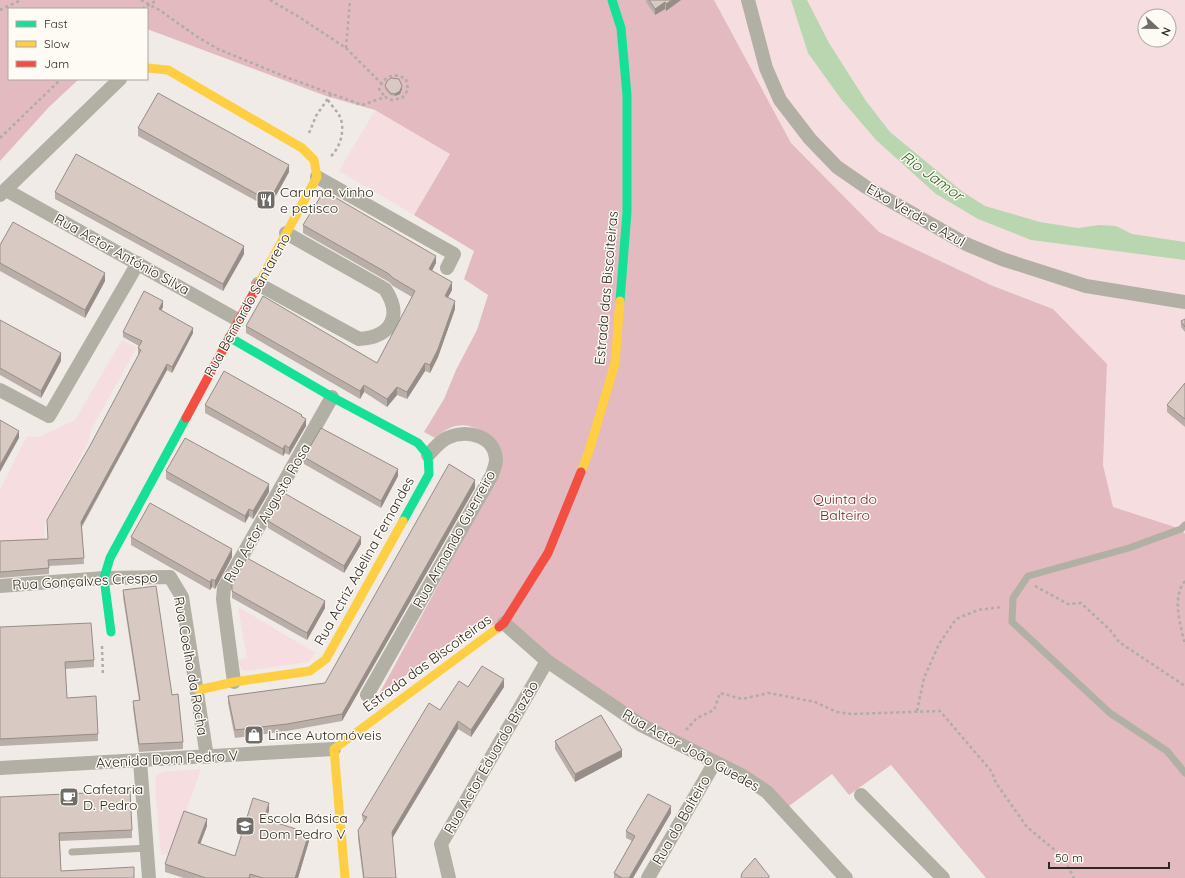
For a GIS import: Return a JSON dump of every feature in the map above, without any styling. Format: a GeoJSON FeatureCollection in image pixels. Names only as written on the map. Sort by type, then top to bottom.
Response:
{"type":"FeatureCollection","features":[{"type":"Feature","properties":{"kind":"street","name":"Estrada das Biscoiteiras"},"geometry":{"type":"LineString","coordinates":[[334,749],[504,624],[548,553],[589,451],[615,363],[627,212],[627,95],[621,28],[612,0]]}},
{"type":"Feature","properties":{"kind":"street","name":"Eixo Verde e Azul"},"geometry":{"type":"LineString","coordinates":[[748,0],[766,68],[780,100],[810,139],[837,167],[860,183],[966,244],[1002,259],[1086,286],[1185,302]]}},
{"type":"Feature","properties":{"kind":"street"},"geometry":{"type":"LineString","coordinates":[[148,68],[168,70],[311,153],[317,172],[454,254],[447,268]]}},
{"type":"Feature","properties":{"kind":"street"},"geometry":{"type":"LineString","coordinates":[[3,193],[119,80]]}},
{"type":"Feature","properties":{"kind":"street","name":"Rua Bernardo Santareno"},"geometry":{"type":"LineString","coordinates":[[104,578],[110,558],[286,233],[317,172]]}},
{"type":"Feature","properties":{"kind":"street","name":"Rua Actor António Silva"},"geometry":{"type":"LineString","coordinates":[[3,193],[138,263],[238,320]]}},
{"type":"Feature","properties":{"kind":"street"},"geometry":{"type":"LineString","coordinates":[[258,284],[359,339],[374,338],[385,332],[391,323],[394,310],[393,300],[385,289],[286,233]]}},
{"type":"Feature","properties":{"kind":"street"},"geometry":{"type":"LineString","coordinates":[[0,390],[49,416],[138,263]]}},
{"type":"Feature","properties":{"kind":"street"},"geometry":{"type":"LineString","coordinates":[[228,338],[332,397],[418,443],[428,455]]}},
{"type":"Feature","properties":{"kind":"street","name":"Rua Actor Augusto Rosa"},"geometry":{"type":"LineString","coordinates":[[234,682],[223,599],[224,588],[332,397]]}},
{"type":"Feature","properties":{"kind":"street","name":"Rua Armando Guerreiro"},"geometry":{"type":"LineString","coordinates":[[367,695],[492,475],[496,460],[491,446],[477,434],[461,433],[446,438],[428,455]]}},
{"type":"Feature","properties":{"kind":"street","name":"Rua Actriz Adelina Fernandes"},"geometry":{"type":"LineString","coordinates":[[198,690],[234,682],[310,671],[326,660],[429,474],[428,455]]}},
{"type":"Feature","properties":{"kind":"street","name":"Rua Gonçalves Crespo"},"geometry":{"type":"LineString","coordinates":[[0,586],[104,578],[170,577]]}},
{"type":"Feature","properties":{"kind":"street","name":"Rua Coelho da Rocha"},"geometry":{"type":"LineString","coordinates":[[170,577],[182,597],[198,690],[207,757]]}},
{"type":"Feature","properties":{"kind":"street"},"geometry":{"type":"LineString","coordinates":[[104,578],[111,632]]}},
{"type":"Feature","properties":{"kind":"street","name":"Rua Actor João Guedes"},"geometry":{"type":"LineString","coordinates":[[504,624],[547,661],[642,725],[743,776],[767,792],[846,878]]}},
{"type":"Feature","properties":{"kind":"street","name":"Rua Actor Eduardo Brazão"},"geometry":{"type":"LineString","coordinates":[[449,878],[441,844],[547,661]]}},
{"type":"Feature","properties":{"kind":"street"},"geometry":{"type":"LineString","coordinates":[[334,749],[345,878]]}},
{"type":"Feature","properties":{"kind":"street","name":"Avenida Dom Pedro V"},"geometry":{"type":"LineString","coordinates":[[0,768],[334,749]]}},
{"type":"Feature","properties":{"kind":"street"},"geometry":{"type":"LineString","coordinates":[[140,760],[148,848],[149,878]]}},
{"type":"Feature","properties":{"kind":"street","name":"Rua do Balteiro"},"geometry":{"type":"LineString","coordinates":[[648,878],[715,762]]}},
{"type":"Feature","properties":{"kind":"street"},"geometry":{"type":"LineString","coordinates":[[861,795],[943,878]]}},
{"type":"Feature","properties":{"kind":"lane"},"geometry":{"type":"LineString","coordinates":[[1185,525],[1180,529],[1129,548],[1028,576],[1013,598],[1012,606],[1012,622],[1110,713],[1167,751],[1185,773]]}},
{"type":"Feature","properties":{"kind":"lane"},"geometry":{"type":"LineString","coordinates":[[72,852],[148,848]]}},
{"type":"Feature","properties":{"kind":"path"},"geometry":{"type":"LineString","coordinates":[[0,10],[21,0]]}},
{"type":"Feature","properties":{"kind":"path"},"geometry":{"type":"LineString","coordinates":[[141,0],[151,4],[196,36],[218,49],[331,94],[362,105],[385,97]]}},
{"type":"Feature","properties":{"kind":"path"},"geometry":{"type":"LineString","coordinates":[[144,8],[157,0]]}},
{"type":"Feature","properties":{"kind":"path"},"geometry":{"type":"LineString","coordinates":[[270,0],[346,48],[381,83]]}},
{"type":"Feature","properties":{"kind":"path"},"geometry":{"type":"LineString","coordinates":[[346,48],[350,0]]}},
{"type":"Feature","properties":{"kind":"path"},"geometry":{"type":"LineString","coordinates":[[398,75],[406,79],[408,90],[402,98],[392,100],[385,97],[379,89],[381,83],[389,76],[398,75]]}},
{"type":"Feature","properties":{"kind":"path"},"geometry":{"type":"LineString","coordinates":[[0,138],[60,80]]}},
{"type":"Feature","properties":{"kind":"path"},"geometry":{"type":"LineString","coordinates":[[302,148],[316,116],[331,94]]}},
{"type":"Feature","properties":{"kind":"path"},"geometry":{"type":"LineString","coordinates":[[317,172],[336,152],[342,136],[340,116],[328,100]]}},
{"type":"Feature","properties":{"kind":"path"},"geometry":{"type":"LineString","coordinates":[[1028,576],[1037,589],[1068,604],[1082,603],[1110,630],[1119,642],[1185,686]]}},
{"type":"Feature","properties":{"kind":"path"},"geometry":{"type":"LineString","coordinates":[[1185,581],[1179,588],[1178,607],[1185,645]]}},
{"type":"Feature","properties":{"kind":"path"},"geometry":{"type":"LineString","coordinates":[[917,710],[924,678],[939,644],[956,619],[978,610],[1012,606]]}},
{"type":"Feature","properties":{"kind":"path"},"geometry":{"type":"LineString","coordinates":[[103,676],[102,635],[111,632]]}},
{"type":"Feature","properties":{"kind":"path"},"geometry":{"type":"LineString","coordinates":[[674,742],[697,718],[714,710],[720,693],[742,699],[769,693],[815,702],[837,712],[851,714],[917,710],[940,711],[992,772],[996,783],[1027,827],[1063,857],[1074,878]]}},
{"type":"Feature","properties":{"kind":"shaded area"},"geometry":{"type":"Polygon","coordinates":[[[714,0],[1185,0],[1185,534],[1180,529],[1113,508],[1103,465],[1107,364],[1053,309],[993,286],[879,232],[791,143],[714,0]]]}},
{"type":"Feature","properties":{"kind":"shaded area"},"geometry":{"type":"Polygon","coordinates":[[[375,110],[450,154],[414,215],[339,171],[375,110]]]}},
{"type":"Feature","properties":{"kind":"shaded area"},"geometry":{"type":"Polygon","coordinates":[[[122,340],[137,347],[91,430],[89,441],[45,523],[44,540],[0,542],[0,489],[27,436],[39,437],[75,420],[122,340]]]}},
{"type":"Feature","properties":{"kind":"shaded area"},"geometry":{"type":"Polygon","coordinates":[[[238,607],[316,653],[308,662],[248,671],[242,670],[237,660],[247,658],[238,607]]]}},
{"type":"Feature","properties":{"kind":"shaded area"},"geometry":{"type":"Polygon","coordinates":[[[201,769],[171,854],[161,855],[155,788],[156,776],[162,772],[201,769]]]}},
{"type":"Feature","properties":{"kind":"green space","name":"Quinta do Balteiro"},"geometry":{"type":"Polygon","coordinates":[[[0,0],[714,0],[791,143],[879,232],[993,286],[1053,309],[1107,364],[1103,465],[1113,507],[1181,529],[1185,534],[1185,878],[986,878],[891,765],[849,795],[832,774],[785,809],[674,743],[503,623],[466,630],[378,696],[494,482],[488,435],[473,427],[460,425],[448,429],[435,438],[424,432],[444,399],[456,370],[477,330],[488,295],[464,279],[474,251],[414,215],[450,154],[375,110],[326,96],[148,29],[148,8],[8,8],[8,80],[78,80],[49,107],[0,161],[0,0]]]}},
{"type":"Feature","properties":{"kind":"water","name":"Rio Jamor"},"geometry":{"type":"Polygon","coordinates":[[[791,0],[807,0],[829,43],[866,101],[890,132],[963,192],[985,206],[1040,222],[1078,228],[1099,225],[1116,226],[1132,234],[1185,242],[1185,260],[1031,240],[978,219],[936,194],[876,140],[841,99],[808,53],[791,0]]]}},
{"type":"Feature","properties":{"kind":"building"},"geometry":{"type":"Polygon","coordinates":[[[649,0],[672,0],[666,4],[665,2],[655,9],[649,0]]]}},
{"type":"Feature","properties":{"kind":"building"},"geometry":{"type":"Polygon","coordinates":[[[391,78],[399,79],[402,86],[400,91],[395,94],[390,93],[385,86],[387,81],[391,78]]]}},
{"type":"Feature","properties":{"kind":"building"},"geometry":{"type":"Polygon","coordinates":[[[158,93],[289,165],[269,201],[138,128],[158,93]]]}},
{"type":"Feature","properties":{"kind":"building"},"geometry":{"type":"Polygon","coordinates":[[[76,154],[244,246],[223,284],[55,192],[76,154]]]}},
{"type":"Feature","properties":{"kind":"building"},"geometry":{"type":"Polygon","coordinates":[[[324,191],[436,256],[429,269],[452,282],[445,296],[455,301],[438,349],[430,365],[425,363],[407,392],[397,387],[387,399],[364,385],[360,391],[246,326],[263,296],[377,363],[415,291],[389,274],[303,225],[324,191]]]}},
{"type":"Feature","properties":{"kind":"building"},"geometry":{"type":"Polygon","coordinates":[[[13,222],[105,273],[85,310],[0,263],[0,245],[13,222]]]}},
{"type":"Feature","properties":{"kind":"building"},"geometry":{"type":"Polygon","coordinates":[[[144,291],[163,301],[159,309],[193,328],[172,367],[167,364],[81,522],[84,558],[48,560],[49,568],[0,572],[0,541],[48,539],[47,520],[91,444],[141,350],[138,348],[142,341],[123,332],[144,291]]]}},
{"type":"Feature","properties":{"kind":"building"},"geometry":{"type":"Polygon","coordinates":[[[1185,319],[1185,327],[1181,321],[1185,319]]]}},
{"type":"Feature","properties":{"kind":"building"},"geometry":{"type":"Polygon","coordinates":[[[0,320],[61,353],[41,391],[0,368],[0,320]]]}},
{"type":"Feature","properties":{"kind":"building"},"geometry":{"type":"Polygon","coordinates":[[[224,371],[302,415],[301,416],[306,419],[289,448],[285,445],[283,449],[205,405],[224,371]]]}},
{"type":"Feature","properties":{"kind":"building"},"geometry":{"type":"Polygon","coordinates":[[[1185,383],[1185,419],[1167,405],[1185,383]]]}},
{"type":"Feature","properties":{"kind":"building"},"geometry":{"type":"Polygon","coordinates":[[[0,420],[19,431],[0,465],[0,420]]]}},
{"type":"Feature","properties":{"kind":"building"},"geometry":{"type":"Polygon","coordinates":[[[321,428],[398,469],[381,501],[304,457],[321,428]]]}},
{"type":"Feature","properties":{"kind":"building"},"geometry":{"type":"Polygon","coordinates":[[[185,438],[269,484],[253,511],[249,509],[245,516],[166,471],[185,438]]]}},
{"type":"Feature","properties":{"kind":"building"},"geometry":{"type":"Polygon","coordinates":[[[449,464],[475,480],[342,714],[287,724],[235,730],[228,696],[325,683],[449,464]]]}},
{"type":"Feature","properties":{"kind":"building"},"geometry":{"type":"Polygon","coordinates":[[[284,493],[361,537],[344,566],[268,521],[284,493]]]}},
{"type":"Feature","properties":{"kind":"building"},"geometry":{"type":"Polygon","coordinates":[[[150,503],[232,549],[215,581],[212,579],[210,582],[131,537],[150,503]]]}},
{"type":"Feature","properties":{"kind":"building"},"geometry":{"type":"Polygon","coordinates":[[[247,558],[325,601],[307,633],[232,591],[232,584],[247,558]]]}},
{"type":"Feature","properties":{"kind":"building"},"geometry":{"type":"Polygon","coordinates":[[[156,586],[172,695],[178,694],[183,742],[139,744],[133,701],[140,700],[123,590],[156,586]]]}},
{"type":"Feature","properties":{"kind":"building"},"geometry":{"type":"Polygon","coordinates":[[[91,623],[94,660],[65,662],[67,698],[96,696],[98,734],[0,739],[0,627],[91,623]]]}},
{"type":"Feature","properties":{"kind":"building"},"geometry":{"type":"Polygon","coordinates":[[[482,666],[504,679],[471,730],[458,721],[392,832],[396,878],[364,878],[358,830],[367,817],[362,815],[429,703],[440,710],[459,681],[468,687],[482,666]]]}},
{"type":"Feature","properties":{"kind":"building"},"geometry":{"type":"Polygon","coordinates":[[[601,715],[622,750],[575,774],[555,741],[601,715]]]}},
{"type":"Feature","properties":{"kind":"building"},"geometry":{"type":"Polygon","coordinates":[[[130,791],[132,830],[59,833],[61,871],[134,867],[134,878],[0,878],[0,797],[130,791]]]}},
{"type":"Feature","properties":{"kind":"building"},"geometry":{"type":"Polygon","coordinates":[[[648,794],[671,806],[629,878],[622,878],[614,873],[635,836],[626,831],[648,794]]]}},
{"type":"Feature","properties":{"kind":"building"},"geometry":{"type":"Polygon","coordinates":[[[253,798],[269,803],[264,819],[309,833],[295,878],[263,878],[250,874],[249,878],[206,878],[165,864],[184,811],[207,819],[198,843],[235,856],[253,798]]]}},
{"type":"Feature","properties":{"kind":"building"},"geometry":{"type":"Polygon","coordinates":[[[755,858],[769,878],[741,878],[742,873],[755,858]]]}},
{"type":"Feature","properties":{"kind":"traffic: fast"},"geometry":{"type":"LineString","coordinates":[[612,0],[621,28],[627,95],[627,212],[620,301]]}},
{"type":"Feature","properties":{"kind":"traffic: fast"},"geometry":{"type":"LineString","coordinates":[[229,337],[332,397],[418,443],[428,455],[429,474],[403,521]]}},
{"type":"Feature","properties":{"kind":"traffic: fast"},"geometry":{"type":"LineString","coordinates":[[111,632],[104,578],[110,558],[186,418]]}},
{"type":"Feature","properties":{"kind":"traffic: slow"},"geometry":{"type":"LineString","coordinates":[[148,68],[168,70],[302,148],[314,160],[317,177],[259,283]]}},
{"type":"Feature","properties":{"kind":"traffic: slow"},"geometry":{"type":"LineString","coordinates":[[581,472],[589,451],[615,363],[620,301]]}},
{"type":"Feature","properties":{"kind":"traffic: slow"},"geometry":{"type":"LineString","coordinates":[[198,690],[234,682],[310,671],[326,659],[403,521]]}},
{"type":"Feature","properties":{"kind":"traffic: slow"},"geometry":{"type":"LineString","coordinates":[[345,878],[334,749],[499,627]]}},
{"type":"Feature","properties":{"kind":"traffic: jam"},"geometry":{"type":"LineString","coordinates":[[186,418],[259,283]]}},
{"type":"Feature","properties":{"kind":"traffic: jam"},"geometry":{"type":"LineString","coordinates":[[499,627],[504,623],[548,553],[581,472]]}},
{"type":"Feature","properties":{"kind":"place","name":"Caruma, vinho e petisco"},"geometry":{"type":"Point","coordinates":[266,200]}},
{"type":"Feature","properties":{"kind":"place","name":"Lince Automóveis"},"geometry":{"type":"Point","coordinates":[254,735]}},
{"type":"Feature","properties":{"kind":"place","name":"Cafetaria D. Pedro"},"geometry":{"type":"Point","coordinates":[69,797]}},
{"type":"Feature","properties":{"kind":"place","name":"Escola Básica Dom Pedro V"},"geometry":{"type":"Point","coordinates":[245,826]}}]}
